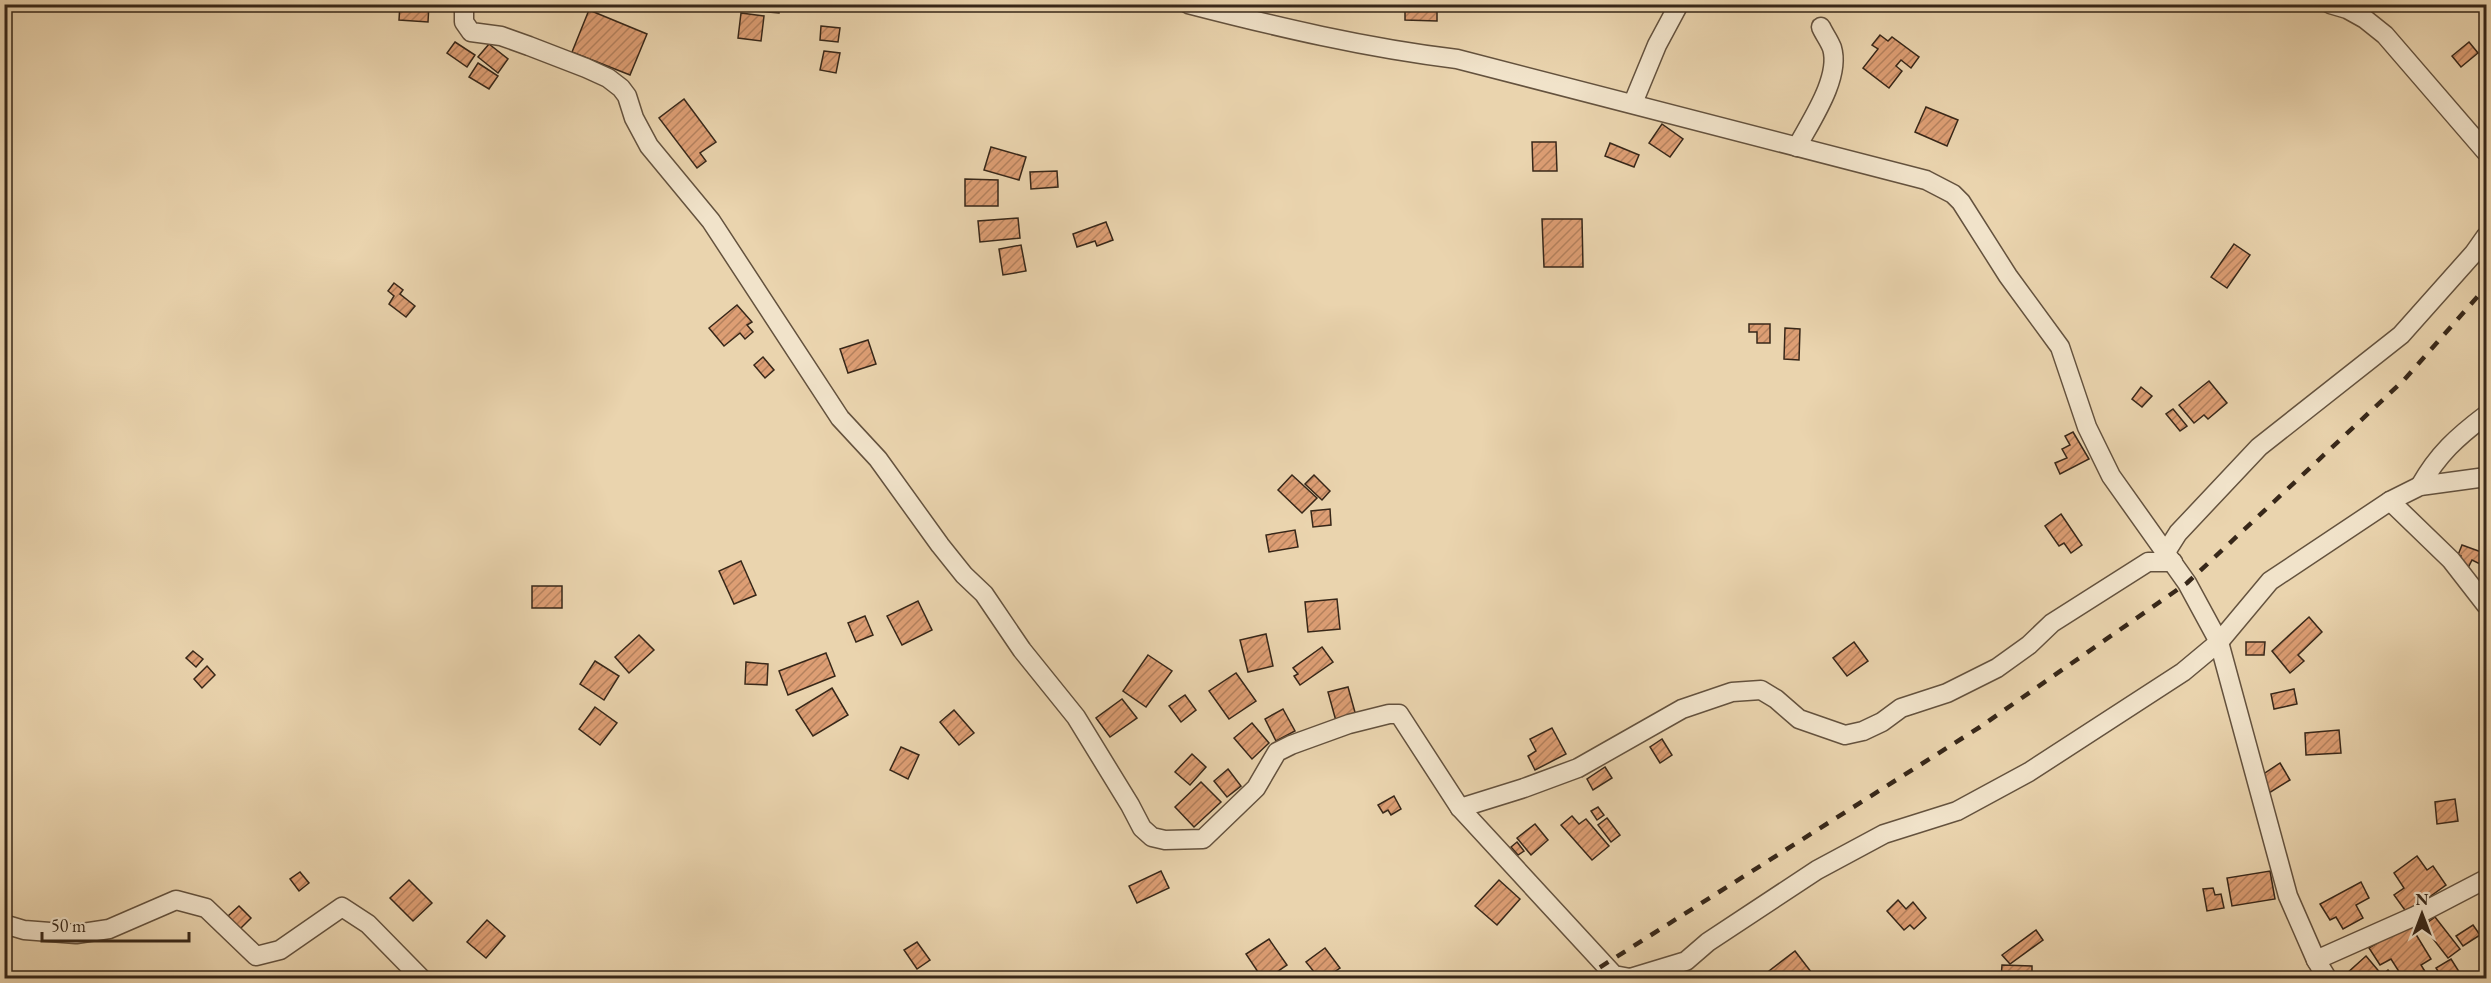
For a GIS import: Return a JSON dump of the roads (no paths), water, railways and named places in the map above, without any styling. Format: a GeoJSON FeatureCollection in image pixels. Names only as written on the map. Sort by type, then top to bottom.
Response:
{"type":"FeatureCollection","features":[{"type":"Feature","properties":{"kind":"street"},"geometry":{"type":"LineString","coordinates":[[464,4],[464,22],[471,32],[501,36],[529,46],[608,78],[621,88],[627,96],[634,118],[649,146],[711,221],[840,418],[878,459],[940,545],[964,575],[984,594],[1022,650],[1076,717],[1142,828],[1152,837],[1165,840],[1203,839],[1256,788],[1277,752],[1291,745],[1389,714],[1400,714],[1460,808],[1614,975],[1630,978],[1685,970],[1708,942],[1817,870],[1884,834],[1957,812],[2029,772],[2183,672],[2219,642],[2270,581],[2390,501],[2420,486],[2487,477]]}},
{"type":"Feature","properties":{"kind":"street"},"geometry":{"type":"LineString","coordinates":[[1188,4],[1275,27],[1383,49],[1457,59],[1926,180],[1953,194],[1961,202],[2008,276],[2060,347],[2087,427],[2111,476],[2187,583],[2219,642],[2288,896],[2316,960],[2327,978]]}},
{"type":"Feature","properties":{"kind":"street"},"geometry":{"type":"LineString","coordinates":[[1632,103],[1657,45],[1679,4]]}},
{"type":"Feature","properties":{"kind":"street"},"geometry":{"type":"LineString","coordinates":[[2330,4],[2347,9],[2365,19],[2385,35],[2487,152]]}},
{"type":"Feature","properties":{"kind":"street"},"geometry":{"type":"LineString","coordinates":[[1797,147],[1819,106],[1832,70],[1832,49],[1821,27]]}},
{"type":"Feature","properties":{"kind":"street"},"geometry":{"type":"LineString","coordinates":[[2169,557],[2178,533],[2259,447],[2401,335],[2487,236]]}},
{"type":"Feature","properties":{"kind":"street"},"geometry":{"type":"LineString","coordinates":[[2420,486],[2432,464],[2451,443],[2487,415]]}},
{"type":"Feature","properties":{"kind":"street"},"geometry":{"type":"LineString","coordinates":[[2390,501],[2451,560],[2487,605]]}},
{"type":"Feature","properties":{"kind":"street"},"geometry":{"type":"LineString","coordinates":[[1460,808],[1578,768],[1682,709],[1732,692],[1761,690],[1776,699],[1799,719],[1845,735],[1863,731],[1882,722],[1901,708],[1947,693],[1996,668],[2029,645],[2052,623],[2148,562],[2169,557]]}},
{"type":"Feature","properties":{"kind":"street"},"geometry":{"type":"LineString","coordinates":[[2316,960],[2485,883]]}},
{"type":"Feature","properties":{"kind":"street"},"geometry":{"type":"LineString","coordinates":[[4,924],[24,930],[76,934],[109,929],[176,900],[206,908],[256,956],[280,950],[342,907],[368,924],[421,978]]}},
{"type":"Feature","properties":{"kind":"railway"},"geometry":{"type":"LineString","coordinates":[[1583,978],[1980,727],[2187,583],[2404,380],[2486,287]]}}]}
